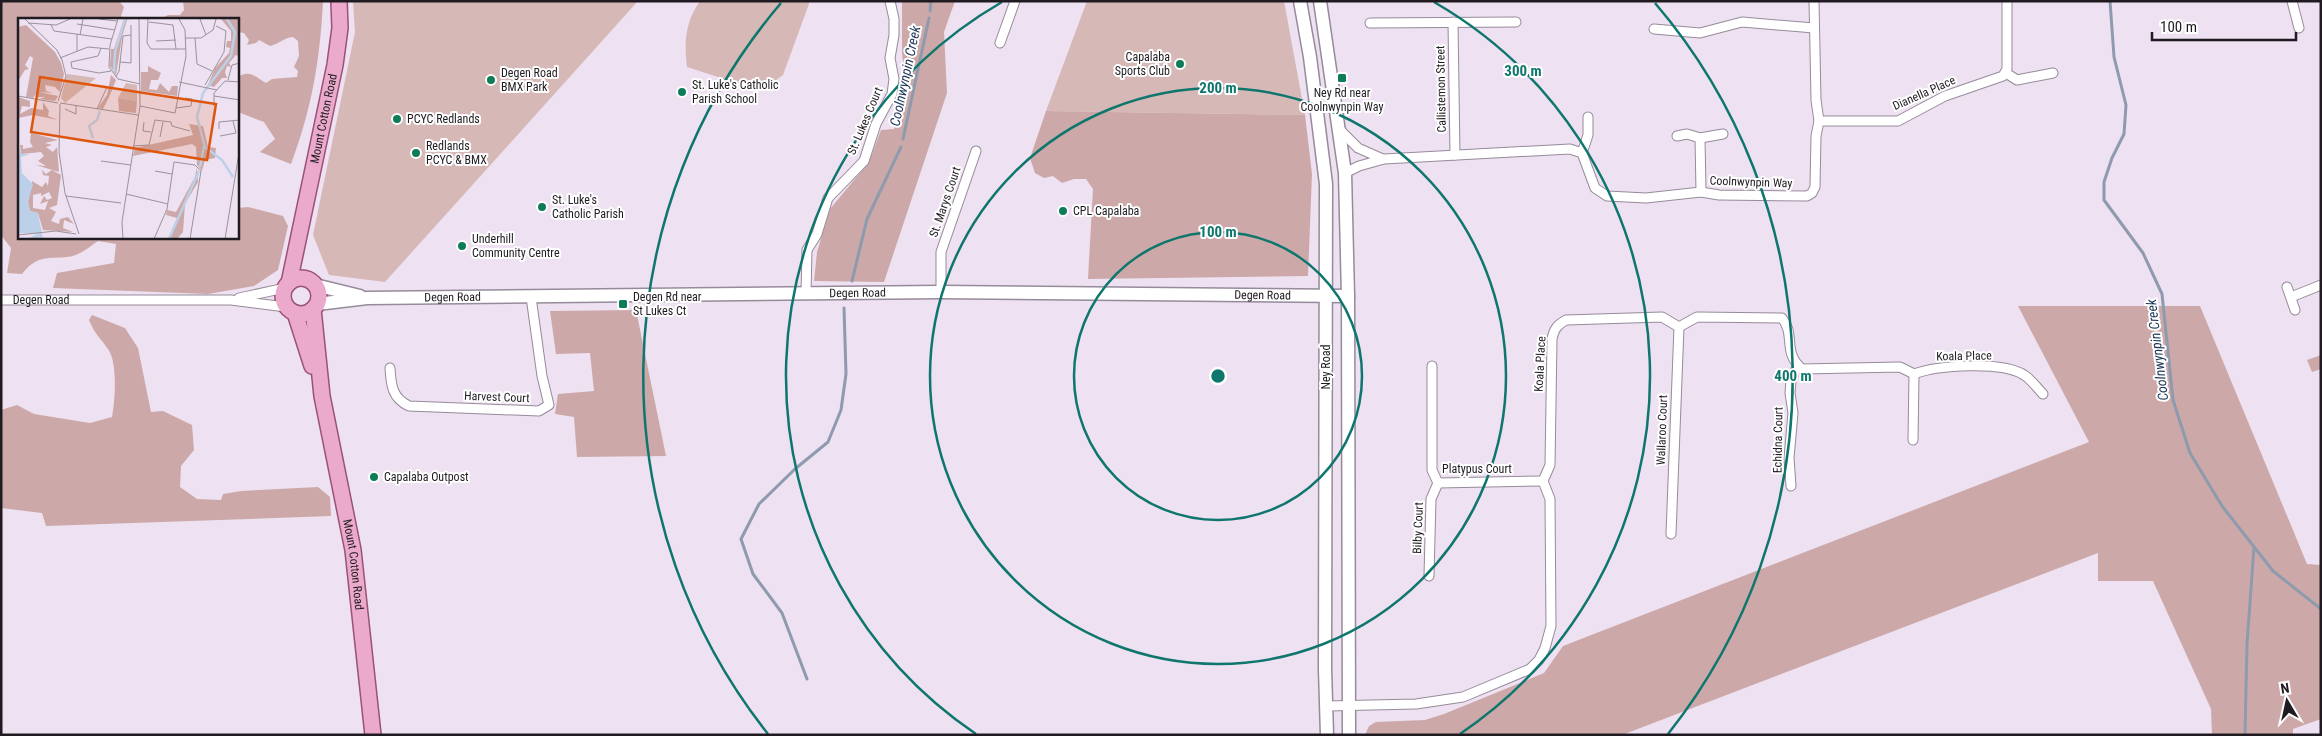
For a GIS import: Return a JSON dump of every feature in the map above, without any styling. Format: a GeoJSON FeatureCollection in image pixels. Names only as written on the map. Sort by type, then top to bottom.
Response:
{"type":"FeatureCollection","features":[{"type":"Feature","properties":{"kind":"main road","name":"Mount Cotton Road"},"geometry":{"type":"LineString","coordinates":[[287,285],[335,65],[340,28],[339,1]]}},
{"type":"Feature","properties":{"kind":"main road","name":"Ney Road"},"geometry":{"type":"LineString","coordinates":[[1300,1],[1310,57],[1326,184],[1325,669],[1327,735]]}},
{"type":"Feature","properties":{"kind":"main road","name":"Ney Road"},"geometry":{"type":"LineString","coordinates":[[1320,1],[1345,173],[1348,296],[1349,735]]}},
{"type":"Feature","properties":{"kind":"main road","name":"Mount Cotton Road"},"geometry":{"type":"LineString","coordinates":[[299,236],[301,263],[311,282]]}},
{"type":"Feature","properties":{"kind":"main road"},"geometry":{"type":"LineString","coordinates":[[298,278],[311,282],[319,294],[315,307],[304,314],[291,310],[283,298],[287,285],[298,278]]}},
{"type":"Feature","properties":{"kind":"main road","name":"Degen Road"},"geometry":{"type":"LineString","coordinates":[[311,282],[367,298]]}},
{"type":"Feature","properties":{"kind":"main road","name":"Degen Road"},"geometry":{"type":"LineString","coordinates":[[315,307],[367,298],[941,292],[1348,296]]}},
{"type":"Feature","properties":{"kind":"main road","name":"Mount Cotton Road"},"geometry":{"type":"LineString","coordinates":[[315,307],[322,396],[353,550],[373,735]]}},
{"type":"Feature","properties":{"kind":"main road","name":"Mount Cotton Road"},"geometry":{"type":"LineString","coordinates":[[291,310],[322,396]]}},
{"type":"Feature","properties":{"kind":"street","name":"St. Lukes Court"},"geometry":{"type":"LineString","coordinates":[[806,294],[807,250],[817,234],[828,198],[864,161],[876,124],[892,94],[894,79],[890,58],[894,35],[894,18],[890,1]]}},
{"type":"Feature","properties":{"kind":"street"},"geometry":{"type":"LineString","coordinates":[[1000,43],[1014,1]]}},
{"type":"Feature","properties":{"kind":"street","name":"Coolnwynpin Way"},"geometry":{"type":"LineString","coordinates":[[1582,152],[1595,188],[1607,196],[1646,198],[1701,192],[1719,195],[1807,196],[1812,192],[1816,180],[1816,136],[1819,121],[1816,100],[1814,1]]}},
{"type":"Feature","properties":{"kind":"street"},"geometry":{"type":"LineString","coordinates":[[2007,1],[2006,72],[2017,80],[2053,73]]}},
{"type":"Feature","properties":{"kind":"street"},"geometry":{"type":"LineString","coordinates":[[2292,1],[2299,28]]}},
{"type":"Feature","properties":{"kind":"street","name":"Callistemon Street"},"geometry":{"type":"LineString","coordinates":[[1453,22],[1454,155]]}},
{"type":"Feature","properties":{"kind":"street"},"geometry":{"type":"LineString","coordinates":[[1370,23],[1516,22]]}},
{"type":"Feature","properties":{"kind":"street"},"geometry":{"type":"LineString","coordinates":[[1654,29],[1700,32],[1742,22],[1814,28]]}},
{"type":"Feature","properties":{"kind":"street","name":"Dianella Place"},"geometry":{"type":"LineString","coordinates":[[1819,121],[1898,121],[1945,96],[2003,76],[2006,72]]}},
{"type":"Feature","properties":{"kind":"street"},"geometry":{"type":"LineString","coordinates":[[1345,173],[1359,166],[1384,159],[1570,149],[1582,152],[1588,135],[1588,117]]}},
{"type":"Feature","properties":{"kind":"street"},"geometry":{"type":"LineString","coordinates":[[1340,130],[1358,148],[1384,159]]}},
{"type":"Feature","properties":{"kind":"street"},"geometry":{"type":"LineString","coordinates":[[1677,136],[1687,134],[1700,138],[1723,134]]}},
{"type":"Feature","properties":{"kind":"street"},"geometry":{"type":"LineString","coordinates":[[1700,138],[1701,192]]}},
{"type":"Feature","properties":{"kind":"street","name":"St. Marys Court"},"geometry":{"type":"LineString","coordinates":[[941,292],[941,252],[976,151]]}},
{"type":"Feature","properties":{"kind":"street","name":"Degen Road"},"geometry":{"type":"LineString","coordinates":[[231,300],[287,285]]}},
{"type":"Feature","properties":{"kind":"street"},"geometry":{"type":"LineString","coordinates":[[2291,297],[2321,285]]}},
{"type":"Feature","properties":{"kind":"street"},"geometry":{"type":"LineString","coordinates":[[2287,288],[2295,310]]}},
{"type":"Feature","properties":{"kind":"street","name":"Harvest Court"},"geometry":{"type":"LineString","coordinates":[[390,368],[394,395],[401,402],[409,406],[539,411],[545,409],[549,405],[549,399],[542,376],[531,297]]}},
{"type":"Feature","properties":{"kind":"street","name":"Degen Road"},"geometry":{"type":"LineString","coordinates":[[1,300],[231,300],[291,310]]}},
{"type":"Feature","properties":{"kind":"street","name":"Koala Place"},"geometry":{"type":"LineString","coordinates":[[1543,481],[1550,465],[1552,339],[1558,324],[1566,320],[1662,317],[1679,327]]}},
{"type":"Feature","properties":{"kind":"street"},"geometry":{"type":"LineString","coordinates":[[1679,327],[1697,317],[1782,318],[1789,326],[1789,352],[1794,362],[1798,365]]}},
{"type":"Feature","properties":{"kind":"street","name":"Wallaroo Court"},"geometry":{"type":"LineString","coordinates":[[1671,534],[1679,327]]}},
{"type":"Feature","properties":{"kind":"street","name":"Koala Place"},"geometry":{"type":"LineString","coordinates":[[1798,365],[1802,369],[1900,367],[1914,374],[1927,369],[2008,368],[2025,375],[2043,394]]}},
{"type":"Feature","properties":{"kind":"street","name":"Echidna Court"},"geometry":{"type":"LineString","coordinates":[[1791,486],[1790,427],[1793,414],[1790,393],[1791,381],[1798,365]]}},
{"type":"Feature","properties":{"kind":"street","name":"Platypus Court"},"geometry":{"type":"LineString","coordinates":[[1432,366],[1432,470],[1438,483],[1543,481]]}},
{"type":"Feature","properties":{"kind":"street"},"geometry":{"type":"LineString","coordinates":[[1914,374],[1914,440]]}},
{"type":"Feature","properties":{"kind":"street"},"geometry":{"type":"LineString","coordinates":[[1327,706],[1416,704],[1463,697],[1530,669],[1539,660],[1549,637],[1551,626],[1550,499],[1543,481]]}},
{"type":"Feature","properties":{"kind":"street","name":"Bilby Court"},"geometry":{"type":"LineString","coordinates":[[1429,576],[1430,499],[1438,483]]}},
{"type":"Feature","properties":{"kind":"shaded area"},"geometry":{"type":"Polygon","coordinates":[[[1,1],[119,1],[124,7],[121,16],[123,18],[18,18],[18,239],[239,239],[239,208],[248,207],[283,216],[288,226],[278,270],[254,286],[208,294],[53,288],[57,273],[114,263],[116,244],[98,241],[78,254],[43,259],[36,262],[29,266],[22,274],[7,273],[11,248],[1,235],[1,1]]]}},
{"type":"Feature","properties":{"kind":"shaded area"},"geometry":{"type":"Polygon","coordinates":[[[183,1],[323,1],[320,43],[314,84],[291,164],[260,152],[275,139],[264,122],[239,112],[239,76],[249,74],[266,83],[272,79],[297,77],[298,71],[294,67],[299,56],[298,41],[293,37],[270,46],[259,40],[256,43],[247,45],[249,40],[244,33],[239,32],[239,18],[162,18],[168,15],[180,15],[184,10],[183,1]]]}},
{"type":"Feature","properties":{"kind":"shaded area","name":"Redlands PCYC & BMX"},"geometry":{"type":"Polygon","coordinates":[[[353,1],[638,1],[385,282],[329,275],[313,235],[355,32],[353,1]]]}},
{"type":"Feature","properties":{"kind":"shaded area"},"geometry":{"type":"Polygon","coordinates":[[[700,1],[810,1],[783,75],[767,87],[749,87],[687,67],[687,33],[691,17],[700,1]]]}},
{"type":"Feature","properties":{"kind":"shaded area"},"geometry":{"type":"Polygon","coordinates":[[[902,1],[955,1],[944,32],[947,93],[884,282],[814,281],[817,252],[830,209],[869,162],[881,130],[894,129],[906,93],[902,52],[902,1]]]}},
{"type":"Feature","properties":{"kind":"shaded area","name":"Capalaba Sports Club"},"geometry":{"type":"Polygon","coordinates":[[[1087,1],[1284,1],[1305,115],[1046,111],[1087,1]]]}},
{"type":"Feature","properties":{"kind":"shaded area"},"geometry":{"type":"Polygon","coordinates":[[[1046,111],[1305,115],[1312,174],[1308,276],[1088,279],[1093,189],[1086,179],[1074,179],[1062,183],[1053,176],[1044,178],[1035,173],[1030,158],[1046,111]]]}},
{"type":"Feature","properties":{"kind":"shaded area"},"geometry":{"type":"Polygon","coordinates":[[[2018,306],[2200,306],[2307,564],[2321,565],[2321,719],[2293,729],[2293,735],[2212,735],[2211,709],[2153,581],[2098,581],[2098,553],[1622,735],[1365,735],[1369,726],[1376,722],[1425,720],[1444,714],[1544,673],[1563,646],[2089,442],[2018,306]]]}},
{"type":"Feature","properties":{"kind":"shaded area"},"geometry":{"type":"Polygon","coordinates":[[[636,310],[666,456],[577,457],[574,417],[555,414],[558,394],[594,391],[590,353],[556,354],[550,311],[636,310]]]}},
{"type":"Feature","properties":{"kind":"shaded area"},"geometry":{"type":"Polygon","coordinates":[[[92,315],[125,328],[138,348],[151,412],[163,411],[192,425],[194,450],[181,466],[180,487],[197,499],[221,500],[223,494],[241,491],[318,487],[330,497],[331,516],[46,526],[42,513],[1,508],[1,410],[17,405],[34,414],[90,423],[112,417],[115,392],[113,363],[108,349],[89,320],[92,315]]]}},
{"type":"Feature","properties":{"kind":"shaded area"},"geometry":{"type":"Polygon","coordinates":[[[2321,355],[2321,369],[2312,372],[2307,360],[2321,355]]]}},
{"type":"Feature","properties":{"kind":"waterway","name":"Coolnwynpin Creek"},"geometry":{"type":"LineString","coordinates":[[930,11],[931,1]]}},
{"type":"Feature","properties":{"kind":"waterway","name":"Coolnwynpin Creek"},"geometry":{"type":"LineString","coordinates":[[2110,1],[2114,57],[2126,105],[2124,134],[2112,158],[2104,182],[2104,200],[2143,253],[2162,294],[2173,400],[2190,453],[2222,506],[2273,571],[2321,609]]}},
{"type":"Feature","properties":{"kind":"waterway","name":"Coolnwynpin Creek"},"geometry":{"type":"LineString","coordinates":[[903,139],[929,18]]}},
{"type":"Feature","properties":{"kind":"waterway","name":"Coolnwynpin Creek"},"geometry":{"type":"LineString","coordinates":[[852,281],[867,219],[901,147]]}},
{"type":"Feature","properties":{"kind":"waterway","name":"Coolnwynpin Creek"},"geometry":{"type":"LineString","coordinates":[[807,679],[782,613],[753,574],[741,539],[759,504],[795,469],[828,442],[841,410],[846,374],[844,308]]}},
{"type":"Feature","properties":{"kind":"waterway","name":"Coolnwynpin Creek"},"geometry":{"type":"LineString","coordinates":[[2245,735],[2247,644],[2254,547]]}},
{"type":"Feature","properties":{"kind":"place","name":"Capalaba Sports Club"},"geometry":{"type":"Point","coordinates":[1180,64]}},
{"type":"Feature","properties":{"kind":"place","name":"Ney Rd near Coolnwynpin Way"},"geometry":{"type":"Point","coordinates":[1342,78]}},
{"type":"Feature","properties":{"kind":"place","name":"Degen Road BMX Park"},"geometry":{"type":"Point","coordinates":[491,80]}},
{"type":"Feature","properties":{"kind":"place","name":"St. Luke's Catholic Parish School"},"geometry":{"type":"Point","coordinates":[682,92]}},
{"type":"Feature","properties":{"kind":"place","name":"PCYC Redlands"},"geometry":{"type":"Point","coordinates":[397,119]}},
{"type":"Feature","properties":{"kind":"place","name":"Redlands PCYC & BMX"},"geometry":{"type":"Point","coordinates":[416,153]}},
{"type":"Feature","properties":{"kind":"place","name":"St. Luke's Catholic Parish"},"geometry":{"type":"Point","coordinates":[542,207]}},
{"type":"Feature","properties":{"kind":"place","name":"CPL Capalaba"},"geometry":{"type":"Point","coordinates":[1063,211]}},
{"type":"Feature","properties":{"kind":"place","name":"Underhill Community Centre"},"geometry":{"type":"Point","coordinates":[462,246]}},
{"type":"Feature","properties":{"kind":"place","name":"Degen Rd near St Lukes Ct"},"geometry":{"type":"Point","coordinates":[623,304]}},
{"type":"Feature","properties":{"kind":"place","name":"Capalaba Outpost"},"geometry":{"type":"Point","coordinates":[374,477]}}]}
